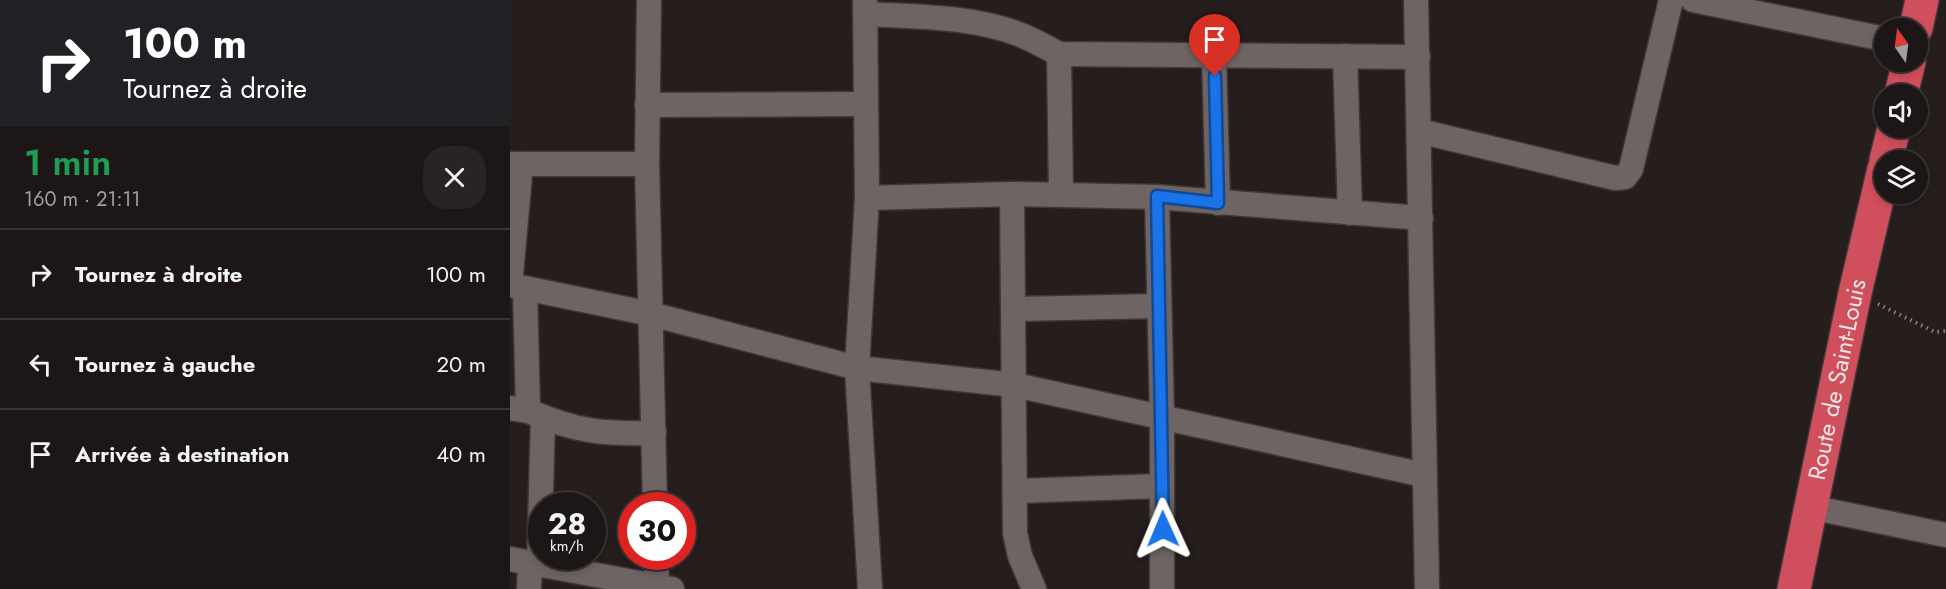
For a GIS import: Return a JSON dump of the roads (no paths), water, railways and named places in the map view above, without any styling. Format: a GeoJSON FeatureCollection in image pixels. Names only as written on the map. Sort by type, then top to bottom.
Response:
{"type":"FeatureCollection","features":[{"type":"Feature","properties":{"kind":"highway"},"geometry":{"type":"LineString","coordinates":[[1918,18],[1922,0]]}},
{"type":"Feature","properties":{"kind":"highway","name":"Route de Saint-Louis"},"geometry":{"type":"LineString","coordinates":[[1794,589],[1855,293],[1876,204]]}},
{"type":"Feature","properties":{"kind":"street"},"geometry":{"type":"LineString","coordinates":[[649,0],[647,164],[655,492]]}},
{"type":"Feature","properties":{"kind":"street"},"geometry":{"type":"LineString","coordinates":[[1416,0],[1427,589]]}},
{"type":"Feature","properties":{"kind":"street"},"geometry":{"type":"LineString","coordinates":[[1419,131],[1615,178],[1625,177],[1631,170],[1671,0]]}},
{"type":"Feature","properties":{"kind":"street"},"geometry":{"type":"LineString","coordinates":[[1693,0],[1874,37]]}},
{"type":"Feature","properties":{"kind":"street"},"geometry":{"type":"LineString","coordinates":[[870,589],[857,368],[867,198],[865,7],[990,26],[1022,35],[1059,54],[1418,57]]}},
{"type":"Feature","properties":{"kind":"street"},"geometry":{"type":"LineString","coordinates":[[1059,54],[1061,195]]}},
{"type":"Feature","properties":{"kind":"street"},"geometry":{"type":"LineString","coordinates":[[1214,55],[1218,203]]}},
{"type":"Feature","properties":{"kind":"street"},"geometry":{"type":"LineString","coordinates":[[1345,56],[1350,213]]}},
{"type":"Feature","properties":{"kind":"street"},"geometry":{"type":"LineString","coordinates":[[648,105],[866,104]]}},
{"type":"Feature","properties":{"kind":"street"},"geometry":{"type":"LineString","coordinates":[[530,589],[526,562],[527,412],[515,286],[516,164],[647,164]]}},
{"type":"Feature","properties":{"kind":"street"},"geometry":{"type":"LineString","coordinates":[[867,198],[1012,194],[1157,196],[1218,203],[1421,218]]}},
{"type":"Feature","properties":{"kind":"street"},"geometry":{"type":"LineString","coordinates":[[1012,194],[1015,533],[1020,556],[1034,589]]}},
{"type":"Feature","properties":{"kind":"street"},"geometry":{"type":"LineString","coordinates":[[1157,196],[1162,418],[1162,589]]}},
{"type":"Feature","properties":{"kind":"street"},"geometry":{"type":"LineString","coordinates":[[515,286],[651,314],[857,368],[1015,385],[1424,475]]}},
{"type":"Feature","properties":{"kind":"street"},"geometry":{"type":"LineString","coordinates":[[1014,309],[1159,306]]}},
{"type":"Feature","properties":{"kind":"street"},"geometry":{"type":"LineString","coordinates":[[527,412],[600,434],[654,433]]}},
{"type":"Feature","properties":{"kind":"street"},"geometry":{"type":"LineString","coordinates":[[1016,491],[1161,486]]}},
{"type":"Feature","properties":{"kind":"street"},"geometry":{"type":"LineString","coordinates":[[1810,507],[1946,535]]}},
{"type":"Feature","properties":{"kind":"street"},"geometry":{"type":"LineString","coordinates":[[526,562],[662,588],[659,570]]}}]}
